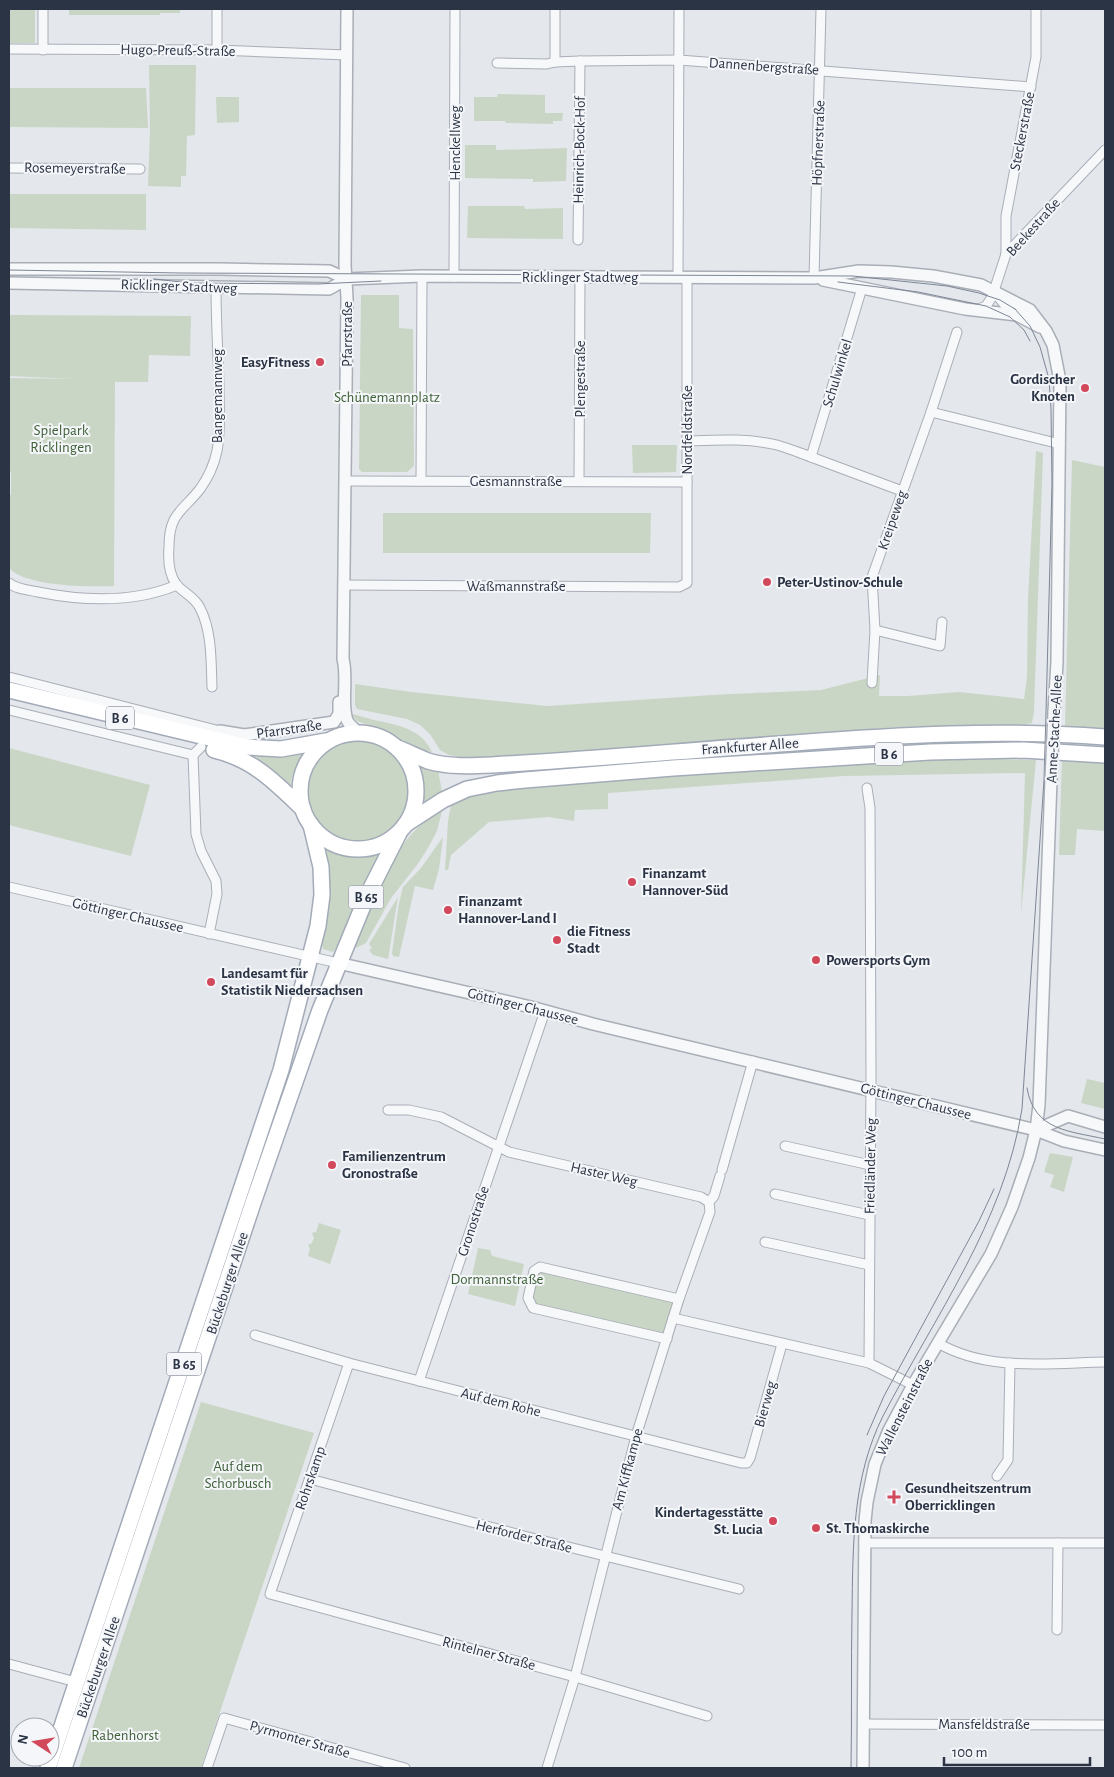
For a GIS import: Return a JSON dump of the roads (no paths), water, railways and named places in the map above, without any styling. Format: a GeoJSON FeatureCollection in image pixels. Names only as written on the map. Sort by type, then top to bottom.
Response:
{"type":"FeatureCollection","features":[{"type":"Feature","properties":{"kind":"main road","name":"B 6"},"geometry":{"type":"LineString","coordinates":[[9,690],[206,743],[254,765],[303,809]]}},
{"type":"Feature","properties":{"kind":"main road","name":"B 6"},"geometry":{"type":"LineString","coordinates":[[9,700],[206,743],[263,749],[293,748],[357,732],[379,736],[398,748],[410,766],[416,784],[412,814],[402,828],[381,845],[359,849],[343,847],[327,840],[311,825],[300,798],[302,776],[311,756],[327,741]]}},
{"type":"Feature","properties":{"kind":"main road","name":"Frankfurter Allee"},"geometry":{"type":"LineString","coordinates":[[398,748],[436,762],[466,766],[492,766],[898,735],[972,733],[1066,734],[1105,737]]}},
{"type":"Feature","properties":{"kind":"main road","name":"Frankfurter Allee"},"geometry":{"type":"LineString","coordinates":[[402,828],[443,800],[467,789],[525,780],[673,768],[930,752],[1023,750],[1105,755]]}},
{"type":"Feature","properties":{"kind":"main road","name":"Bückeburger Allee"},"geometry":{"type":"LineString","coordinates":[[48,1768],[278,1080],[318,926],[322,895],[321,868],[311,825]]}},
{"type":"Feature","properties":{"kind":"main road","name":"Bückeburger Allee"},"geometry":{"type":"LineString","coordinates":[[64,1768],[257,1190],[320,1010],[367,896],[402,828]]}},
{"type":"Feature","properties":{"kind":"street"},"geometry":{"type":"LineString","coordinates":[[43,9],[43,50]]}},
{"type":"Feature","properties":{"kind":"street"},"geometry":{"type":"LineString","coordinates":[[217,50],[218,9]]}},
{"type":"Feature","properties":{"kind":"street","name":"Pfarrstraße"},"geometry":{"type":"LineString","coordinates":[[347,9],[347,279],[343,659],[346,669],[345,713],[351,726],[357,732]]}},
{"type":"Feature","properties":{"kind":"street","name":"Henckellweg"},"geometry":{"type":"LineString","coordinates":[[454,277],[455,9]]}},
{"type":"Feature","properties":{"kind":"street"},"geometry":{"type":"LineString","coordinates":[[555,9],[555,62]]}},
{"type":"Feature","properties":{"kind":"street","name":"Nordfeldstraße"},"geometry":{"type":"LineString","coordinates":[[679,9],[687,583]]}},
{"type":"Feature","properties":{"kind":"street","name":"Höpfnerstraße"},"geometry":{"type":"LineString","coordinates":[[814,278],[821,9]]}},
{"type":"Feature","properties":{"kind":"street","name":"Steckerstraße"},"geometry":{"type":"LineString","coordinates":[[1006,254],[1006,216],[1036,58],[1036,9]]}},
{"type":"Feature","properties":{"kind":"street","name":"Hugo-Preuß-Straße"},"geometry":{"type":"LineString","coordinates":[[9,50],[217,50],[347,55]]}},
{"type":"Feature","properties":{"kind":"street","name":"Dannenbergstraße"},"geometry":{"type":"LineString","coordinates":[[498,63],[547,64],[580,60],[679,60],[1031,87]]}},
{"type":"Feature","properties":{"kind":"street","name":"Heinrich-Bock-Hof"},"geometry":{"type":"LineString","coordinates":[[578,240],[580,60]]}},
{"type":"Feature","properties":{"kind":"street","name":"Beekestraße"},"geometry":{"type":"LineString","coordinates":[[976,310],[986,306],[992,297],[1006,254],[1105,150]]}},
{"type":"Feature","properties":{"kind":"street","name":"Rosemeyerstraße"},"geometry":{"type":"LineString","coordinates":[[9,168],[140,169]]}},
{"type":"Feature","properties":{"kind":"street","name":"Ricklinger Stadtweg"},"geometry":{"type":"LineString","coordinates":[[9,269],[329,271],[347,279],[422,276],[814,278],[859,272],[891,272],[933,276],[981,285]]}},
{"type":"Feature","properties":{"kind":"street"},"geometry":{"type":"LineString","coordinates":[[420,481],[422,276]]}},
{"type":"Feature","properties":{"kind":"street","name":"Plengestraße"},"geometry":{"type":"LineString","coordinates":[[579,481],[580,276]]}},
{"type":"Feature","properties":{"kind":"street","name":"Ricklinger Stadtweg"},"geometry":{"type":"LineString","coordinates":[[814,278],[976,310]]}},
{"type":"Feature","properties":{"kind":"street","name":"Ricklinger Stadtweg"},"geometry":{"type":"LineString","coordinates":[[9,283],[329,289],[347,279]]}},
{"type":"Feature","properties":{"kind":"street","name":"Anne-Stache-Allee"},"geometry":{"type":"LineString","coordinates":[[981,285],[1030,310],[1046,331],[1053,345],[1060,381],[1057,652],[1039,1105],[1036,1130]]}},
{"type":"Feature","properties":{"kind":"street","name":"Bangemannweg"},"geometry":{"type":"LineString","coordinates":[[177,585],[172,574],[169,558],[170,528],[177,514],[200,490],[210,474],[217,452],[220,422],[216,287]]}},
{"type":"Feature","properties":{"kind":"street","name":"Schulwinkel"},"geometry":{"type":"LineString","coordinates":[[811,457],[862,288]]}},
{"type":"Feature","properties":{"kind":"street","name":"Anne-Stache-Allee"},"geometry":{"type":"LineString","coordinates":[[994,291],[1013,315]]}},
{"type":"Feature","properties":{"kind":"street","name":"Anne-Stache-Allee"},"geometry":{"type":"LineString","coordinates":[[976,310],[1023,317],[1046,331]]}},
{"type":"Feature","properties":{"kind":"street","name":"Kreipeweg"},"geometry":{"type":"LineString","coordinates":[[872,683],[875,630],[872,578],[931,412],[957,332]]}},
{"type":"Feature","properties":{"kind":"street"},"geometry":{"type":"LineString","coordinates":[[931,412],[1060,444]]}},
{"type":"Feature","properties":{"kind":"street"},"geometry":{"type":"LineString","coordinates":[[686,442],[729,440],[776,445],[902,491]]}},
{"type":"Feature","properties":{"kind":"street","name":"Gesmannstraße"},"geometry":{"type":"LineString","coordinates":[[345,481],[686,482]]}},
{"type":"Feature","properties":{"kind":"street"},"geometry":{"type":"LineString","coordinates":[[9,583],[12,586],[25,590],[78,598],[118,598],[177,585],[192,597],[200,608],[208,632],[212,687]]}},
{"type":"Feature","properties":{"kind":"street","name":"Waßmannstraße"},"geometry":{"type":"LineString","coordinates":[[344,585],[679,586],[687,583]]}},
{"type":"Feature","properties":{"kind":"street"},"geometry":{"type":"LineString","coordinates":[[875,630],[940,646],[942,622]]}},
{"type":"Feature","properties":{"kind":"street","name":"Pfarrstraße"},"geometry":{"type":"LineString","coordinates":[[206,743],[244,735],[334,722],[339,714],[339,670],[343,659]]}},
{"type":"Feature","properties":{"kind":"street"},"geometry":{"type":"LineString","coordinates":[[9,677],[206,743]]}},
{"type":"Feature","properties":{"kind":"street"},"geometry":{"type":"LineString","coordinates":[[9,710],[206,743]]}},
{"type":"Feature","properties":{"kind":"street"},"geometry":{"type":"LineString","coordinates":[[206,743],[196,834],[201,851],[216,881],[216,894],[209,934]]}},
{"type":"Feature","properties":{"kind":"street","name":"Friedländer Weg"},"geometry":{"type":"LineString","coordinates":[[867,788],[870,816],[871,1090],[869,1363]]}},
{"type":"Feature","properties":{"kind":"street","name":"Göttinger Chaussee"},"geometry":{"type":"LineString","coordinates":[[9,887],[545,1011],[1036,1130],[1064,1141],[1105,1150]]}},
{"type":"Feature","properties":{"kind":"street","name":"Gronostraße"},"geometry":{"type":"LineString","coordinates":[[420,1381],[545,1011]]}},
{"type":"Feature","properties":{"kind":"street","name":"Am Kiffkampe"},"geometry":{"type":"LineString","coordinates":[[547,1768],[575,1677],[636,1436],[679,1299],[710,1212],[709,1202],[714,1196],[752,1061]]}},
{"type":"Feature","properties":{"kind":"street"},"geometry":{"type":"LineString","coordinates":[[388,1110],[409,1110],[441,1116],[498,1147]]}},
{"type":"Feature","properties":{"kind":"street"},"geometry":{"type":"LineString","coordinates":[[1036,1130],[1068,1116],[1105,1126]]}},
{"type":"Feature","properties":{"kind":"street","name":"Wallensteinstraße"},"geometry":{"type":"LineString","coordinates":[[863,1768],[864,1543],[867,1502],[875,1464],[913,1385],[991,1254],[1012,1207],[1029,1158],[1036,1130]]}},
{"type":"Feature","properties":{"kind":"street"},"geometry":{"type":"LineString","coordinates":[[785,1146],[870,1165]]}},
{"type":"Feature","properties":{"kind":"street","name":"Haster Weg"},"geometry":{"type":"LineString","coordinates":[[498,1147],[509,1152],[702,1196],[709,1202]]}},
{"type":"Feature","properties":{"kind":"street"},"geometry":{"type":"LineString","coordinates":[[775,1194],[869,1215]]}},
{"type":"Feature","properties":{"kind":"street"},"geometry":{"type":"LineString","coordinates":[[765,1242],[869,1265]]}},
{"type":"Feature","properties":{"kind":"street"},"geometry":{"type":"LineString","coordinates":[[667,1339],[533,1308],[528,1298],[534,1271],[540,1267],[679,1299]]}},
{"type":"Feature","properties":{"kind":"street"},"geometry":{"type":"LineString","coordinates":[[673,1318],[869,1363],[913,1385]]}},
{"type":"Feature","properties":{"kind":"street","name":"Auf dem Rohe"},"geometry":{"type":"LineString","coordinates":[[255,1336],[349,1363],[747,1463]]}},
{"type":"Feature","properties":{"kind":"street"},"geometry":{"type":"LineString","coordinates":[[938,1343],[954,1352],[996,1362],[1105,1362]]}},
{"type":"Feature","properties":{"kind":"street","name":"Bierweg"},"geometry":{"type":"LineString","coordinates":[[747,1463],[782,1344]]}},
{"type":"Feature","properties":{"kind":"street","name":"Rohrskamp"},"geometry":{"type":"LineString","coordinates":[[270,1594],[349,1363]]}},
{"type":"Feature","properties":{"kind":"street"},"geometry":{"type":"LineString","coordinates":[[997,1476],[1008,1460],[1010,1363]]}},
{"type":"Feature","properties":{"kind":"street","name":"Herforder Straße"},"geometry":{"type":"LineString","coordinates":[[310,1479],[740,1589]]}},
{"type":"Feature","properties":{"kind":"street"},"geometry":{"type":"LineString","coordinates":[[864,1543],[1105,1544]]}},
{"type":"Feature","properties":{"kind":"street"},"geometry":{"type":"LineString","coordinates":[[1057,1630],[1058,1543]]}},
{"type":"Feature","properties":{"kind":"street","name":"Rintelner Straße"},"geometry":{"type":"LineString","coordinates":[[270,1594],[575,1677],[707,1716]]}},
{"type":"Feature","properties":{"kind":"street"},"geometry":{"type":"LineString","coordinates":[[9,1664],[76,1682]]}},
{"type":"Feature","properties":{"kind":"street","name":"Pyrmonter Straße"},"geometry":{"type":"LineString","coordinates":[[207,1768],[224,1718],[405,1768]]}},
{"type":"Feature","properties":{"kind":"street","name":"Mansfeldstraße"},"geometry":{"type":"LineString","coordinates":[[863,1724],[1105,1725]]}},
{"type":"Feature","properties":{"kind":"tram line"},"geometry":{"type":"LineString","coordinates":[[9,270],[180,273],[853,276],[947,286],[979,293],[1000,300],[1015,309],[1030,326],[1040,347],[1049,379],[1052,484],[1044,780],[1022,1109],[1013,1151],[1000,1191],[984,1229],[945,1305],[883,1416],[865,1463],[856,1512],[854,1537],[851,1768]]}},
{"type":"Feature","properties":{"kind":"tram line"},"geometry":{"type":"LineString","coordinates":[[154,279],[190,283],[318,284],[381,281]]}},
{"type":"Feature","properties":{"kind":"tram line"},"geometry":{"type":"LineString","coordinates":[[838,282],[918,292],[986,306],[1010,317],[1024,330],[1030,341]]}},
{"type":"Feature","properties":{"kind":"tram line"},"geometry":{"type":"LineString","coordinates":[[1027,1088],[1037,1113],[1046,1121],[1067,1131],[1105,1139]]}},
{"type":"Feature","properties":{"kind":"tram line"},"geometry":{"type":"LineString","coordinates":[[867,1435],[884,1396],[979,1221],[994,1189]]}},
{"type":"Feature","properties":{"kind":"place","name":"EasyFitness"},"geometry":{"type":"Point","coordinates":[320,362]}},
{"type":"Feature","properties":{"kind":"place","name":"Gordischer Knoten"},"geometry":{"type":"Point","coordinates":[1085,388]}},
{"type":"Feature","properties":{"kind":"place","name":"Peter-Ustinov-Schule"},"geometry":{"type":"Point","coordinates":[767,582]}},
{"type":"Feature","properties":{"kind":"place","name":"Finanzamt Hannover-Süd"},"geometry":{"type":"Point","coordinates":[632,882]}},
{"type":"Feature","properties":{"kind":"place","name":"Finanzamt Hannover-Land I"},"geometry":{"type":"Point","coordinates":[448,910]}},
{"type":"Feature","properties":{"kind":"place","name":"die Fitness Stadt"},"geometry":{"type":"Point","coordinates":[557,940]}},
{"type":"Feature","properties":{"kind":"place","name":"Powersports Gym"},"geometry":{"type":"Point","coordinates":[816,960]}},
{"type":"Feature","properties":{"kind":"place","name":"Landesamt für Statistik Niedersachsen"},"geometry":{"type":"Point","coordinates":[211,982]}},
{"type":"Feature","properties":{"kind":"place","name":"Familienzentrum Gronostraße"},"geometry":{"type":"Point","coordinates":[332,1165]}},
{"type":"Feature","properties":{"kind":"place","name":"Gesundheitszentrum Oberricklingen"},"geometry":{"type":"Point","coordinates":[894,1497]}},
{"type":"Feature","properties":{"kind":"place","name":"Kindertagesstätte St. Lucia"},"geometry":{"type":"Point","coordinates":[773,1521]}},
{"type":"Feature","properties":{"kind":"place","name":"St. Thomaskirche"},"geometry":{"type":"Point","coordinates":[816,1528]}},
{"type":"Feature","properties":{"kind":"park label","name":"Schünemannplatz"},"geometry":{"type":"Point","coordinates":[387,397]}},
{"type":"Feature","properties":{"kind":"park label","name":"Spielpark Ricklingen"},"geometry":{"type":"Point","coordinates":[61,438]}},
{"type":"Feature","properties":{"kind":"park label","name":"Dormannstraße"},"geometry":{"type":"Point","coordinates":[497,1279]}},
{"type":"Feature","properties":{"kind":"park label","name":"Auf dem Schorbusch"},"geometry":{"type":"Point","coordinates":[238,1474]}},
{"type":"Feature","properties":{"kind":"park label","name":"Rabenhorst"},"geometry":{"type":"Point","coordinates":[125,1735]}}]}
